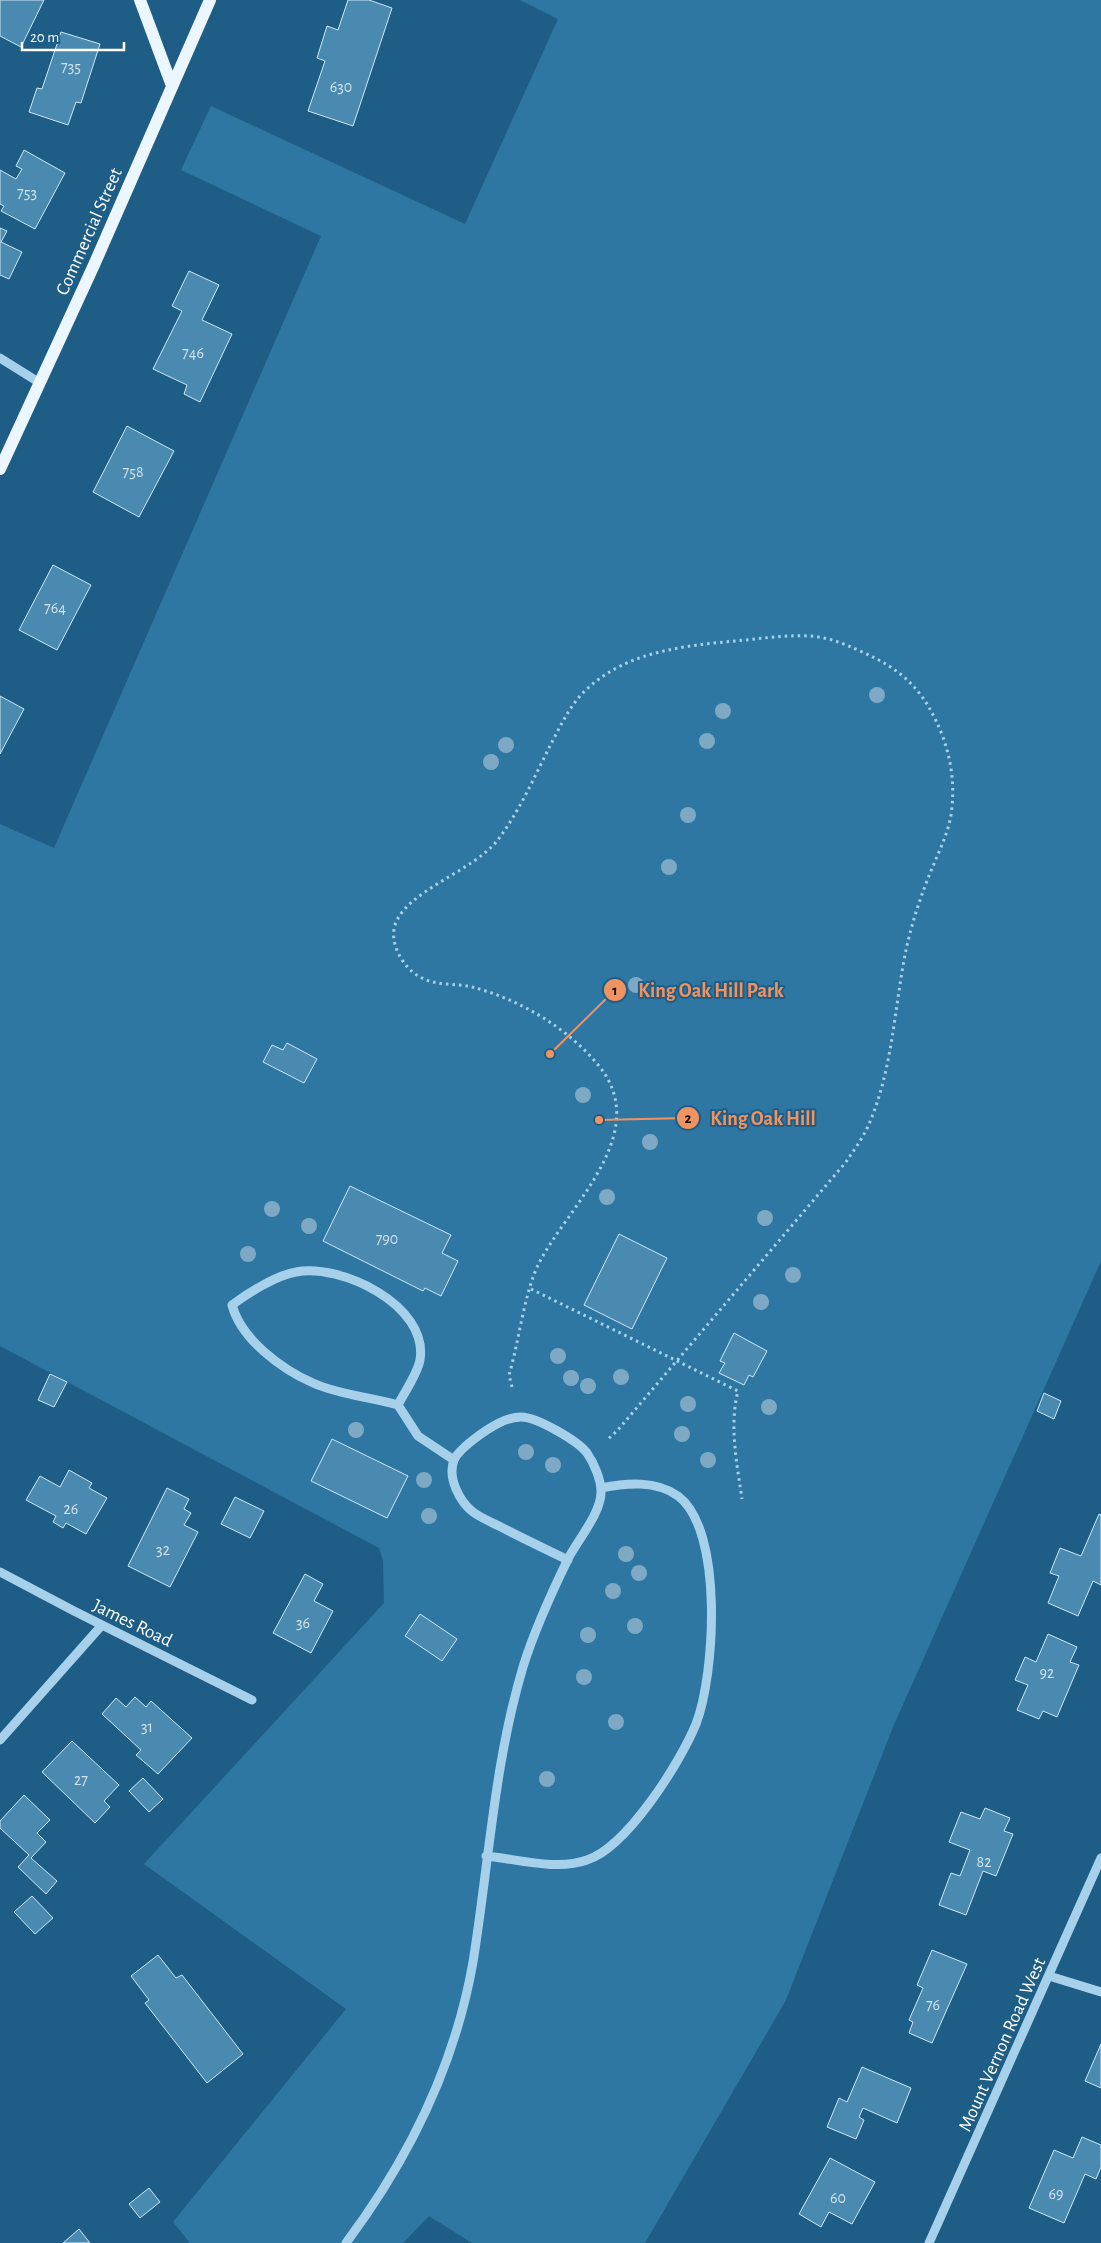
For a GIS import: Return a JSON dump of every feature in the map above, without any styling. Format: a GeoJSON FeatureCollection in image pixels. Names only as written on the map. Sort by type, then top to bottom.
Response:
{"type":"FeatureCollection","features":[{"type":"Feature","properties":{"kind":"main road"},"geometry":{"type":"LineString","coordinates":[[140,0],[172,86]]}},
{"type":"Feature","properties":{"kind":"main road","name":"Commercial Street"},"geometry":{"type":"LineString","coordinates":[[0,469],[208,3]]}},
{"type":"Feature","properties":{"kind":"street"},"geometry":{"type":"LineString","coordinates":[[0,358],[40,382]]}},
{"type":"Feature","properties":{"kind":"street"},"geometry":{"type":"LineString","coordinates":[[398,1405],[420,1361],[419,1343],[410,1322],[400,1308],[387,1298],[338,1274],[317,1270],[294,1272],[252,1290],[232,1305],[241,1328],[252,1341],[287,1368],[313,1383],[363,1398],[398,1405],[418,1436],[454,1460]]}},
{"type":"Feature","properties":{"kind":"street"},"geometry":{"type":"LineString","coordinates":[[346,2243],[374,2206],[398,2165],[440,2078],[460,2018],[472,1962],[494,1798],[511,1709],[524,1663],[546,1606],[568,1560],[599,1506],[601,1488],[586,1451],[574,1441],[533,1420],[523,1417],[500,1422],[468,1445],[454,1460],[453,1478],[459,1496],[473,1512],[568,1560]]}},
{"type":"Feature","properties":{"kind":"street"},"geometry":{"type":"LineString","coordinates":[[486,1856],[559,1864],[586,1861],[599,1856],[626,1834],[681,1756],[696,1722],[710,1650],[711,1606],[710,1572],[697,1519],[688,1505],[666,1489],[637,1484],[601,1488]]}},
{"type":"Feature","properties":{"kind":"street","name":"James Road"},"geometry":{"type":"LineString","coordinates":[[0,1572],[252,1700]]}},
{"type":"Feature","properties":{"kind":"street"},"geometry":{"type":"LineString","coordinates":[[0,1740],[102,1625]]}},
{"type":"Feature","properties":{"kind":"street","name":"Mount Vernon Road West"},"geometry":{"type":"LineString","coordinates":[[929,2243],[1101,1858]]}},
{"type":"Feature","properties":{"kind":"street"},"geometry":{"type":"LineString","coordinates":[[1049,1976],[1101,1992]]}},
{"type":"Feature","properties":{"kind":"path"},"geometry":{"type":"LineString","coordinates":[[512,1387],[510,1375],[537,1268],[598,1172],[614,1137],[618,1112],[613,1090],[599,1066],[570,1038],[538,1015],[505,997],[469,987],[420,978],[407,967],[399,956],[395,945],[393,928],[401,912],[415,900],[476,860],[494,844],[510,821],[567,713],[582,693],[616,666],[636,658],[667,650],[790,636],[812,636],[838,641],[885,662],[911,682],[934,714],[950,757],[954,780],[951,816],[945,839],[932,870],[907,948],[894,1038],[883,1088],[867,1129],[846,1162],[617,1431],[607,1440]]}},
{"type":"Feature","properties":{"kind":"path"},"geometry":{"type":"LineString","coordinates":[[531,1289],[678,1360],[738,1392],[735,1403],[734,1442],[742,1499]]}},
{"type":"Feature","properties":{"kind":"shaded area"},"geometry":{"type":"Polygon","coordinates":[[[520,0],[1101,0],[1101,1261],[893,1727],[786,2000],[645,2243],[472,2243],[429,2216],[403,2243],[190,2243],[173,2222],[346,2009],[144,1864],[384,1603],[383,1561],[379,1548],[0,1346],[0,824],[54,848],[321,236],[181,170],[211,106],[465,224],[558,19],[520,0]]]}},
{"type":"Feature","properties":{"kind":"building"},"geometry":{"type":"Polygon","coordinates":[[[0,0],[44,0],[21,47],[0,36],[0,0]]]}},
{"type":"Feature","properties":{"kind":"building"},"geometry":{"type":"Polygon","coordinates":[[[348,0],[369,0],[392,8],[353,126],[308,111],[325,61],[317,58],[327,26],[338,30],[348,0]]]}},
{"type":"Feature","properties":{"kind":"building"},"geometry":{"type":"Polygon","coordinates":[[[61,32],[100,44],[81,103],[76,102],[68,125],[29,112],[37,88],[42,89],[61,32]]]}},
{"type":"Feature","properties":{"kind":"building"},"geometry":{"type":"Polygon","coordinates":[[[24,150],[65,173],[35,229],[1,211],[4,206],[0,204],[0,170],[16,179],[22,169],[16,166],[24,150]]]}},
{"type":"Feature","properties":{"kind":"building"},"geometry":{"type":"Polygon","coordinates":[[[0,228],[7,231],[1,242],[22,252],[9,279],[0,275],[0,228]]]}},
{"type":"Feature","properties":{"kind":"building"},"geometry":{"type":"Polygon","coordinates":[[[189,271],[219,285],[202,320],[232,334],[200,402],[184,394],[187,385],[153,369],[182,311],[172,306],[189,271]]]}},
{"type":"Feature","properties":{"kind":"building"},"geometry":{"type":"Polygon","coordinates":[[[127,426],[174,451],[139,517],[93,492],[127,426]]]}},
{"type":"Feature","properties":{"kind":"building"},"geometry":{"type":"Polygon","coordinates":[[[53,565],[91,585],[57,650],[19,630],[53,565]]]}},
{"type":"Feature","properties":{"kind":"building"},"geometry":{"type":"Polygon","coordinates":[[[0,696],[24,709],[0,754],[0,696]]]}},
{"type":"Feature","properties":{"kind":"building"},"geometry":{"type":"Polygon","coordinates":[[[287,1043],[317,1059],[304,1083],[263,1062],[272,1045],[283,1050],[287,1043]]]}},
{"type":"Feature","properties":{"kind":"building"},"geometry":{"type":"Polygon","coordinates":[[[350,1186],[451,1235],[442,1253],[458,1261],[441,1296],[425,1288],[423,1291],[323,1241],[350,1186]]]}},
{"type":"Feature","properties":{"kind":"building"},"geometry":{"type":"Polygon","coordinates":[[[619,1234],[667,1258],[632,1329],[584,1305],[619,1234]]]}},
{"type":"Feature","properties":{"kind":"building"},"geometry":{"type":"Polygon","coordinates":[[[734,1333],[767,1351],[753,1377],[749,1375],[744,1385],[719,1373],[725,1363],[720,1361],[734,1333]]]}},
{"type":"Feature","properties":{"kind":"building"},"geometry":{"type":"Polygon","coordinates":[[[50,1374],[67,1382],[54,1407],[38,1400],[50,1374]]]}},
{"type":"Feature","properties":{"kind":"building"},"geometry":{"type":"Polygon","coordinates":[[[1044,1393],[1061,1401],[1054,1419],[1037,1411],[1044,1393]]]}},
{"type":"Feature","properties":{"kind":"building"},"geometry":{"type":"Polygon","coordinates":[[[332,1439],[408,1476],[387,1518],[311,1481],[332,1439]]]}},
{"type":"Feature","properties":{"kind":"building"},"geometry":{"type":"Polygon","coordinates":[[[69,1470],[92,1483],[89,1488],[107,1498],[86,1534],[66,1523],[63,1528],[53,1522],[56,1516],[26,1500],[40,1476],[60,1487],[69,1470]]]}},
{"type":"Feature","properties":{"kind":"building"},"geometry":{"type":"Polygon","coordinates":[[[167,1488],[189,1499],[184,1509],[191,1513],[184,1525],[198,1532],[170,1587],[128,1566],[167,1488]]]}},
{"type":"Feature","properties":{"kind":"building"},"geometry":{"type":"Polygon","coordinates":[[[235,1497],[264,1511],[250,1538],[221,1524],[235,1497]]]}},
{"type":"Feature","properties":{"kind":"building"},"geometry":{"type":"Polygon","coordinates":[[[1099,1514],[1101,1515],[1101,1585],[1093,1581],[1078,1616],[1048,1603],[1059,1576],[1050,1573],[1060,1548],[1081,1556],[1099,1514]]]}},
{"type":"Feature","properties":{"kind":"building"},"geometry":{"type":"Polygon","coordinates":[[[305,1574],[323,1584],[314,1601],[333,1611],[311,1653],[273,1633],[305,1574]]]}},
{"type":"Feature","properties":{"kind":"building"},"geometry":{"type":"Polygon","coordinates":[[[420,1614],[457,1639],[442,1661],[405,1636],[420,1614]]]}},
{"type":"Feature","properties":{"kind":"building"},"geometry":{"type":"Polygon","coordinates":[[[1048,1634],[1077,1647],[1070,1662],[1079,1665],[1057,1717],[1043,1711],[1039,1719],[1017,1710],[1028,1685],[1015,1680],[1025,1657],[1036,1662],[1048,1634]]]}},
{"type":"Feature","properties":{"kind":"building"},"geometry":{"type":"Polygon","coordinates":[[[135,1697],[146,1707],[151,1701],[192,1738],[158,1774],[136,1755],[141,1750],[102,1714],[116,1698],[126,1707],[135,1697]]]}},
{"type":"Feature","properties":{"kind":"building"},"geometry":{"type":"Polygon","coordinates":[[[72,1741],[119,1785],[104,1801],[110,1807],[95,1823],[42,1772],[72,1741]]]}},
{"type":"Feature","properties":{"kind":"building"},"geometry":{"type":"Polygon","coordinates":[[[143,1778],[163,1799],[149,1812],[129,1791],[143,1778]]]}},
{"type":"Feature","properties":{"kind":"building"},"geometry":{"type":"Polygon","coordinates":[[[24,1795],[50,1820],[37,1833],[46,1842],[31,1858],[57,1881],[46,1894],[18,1867],[29,1855],[0,1828],[0,1821],[24,1795]]]}},
{"type":"Feature","properties":{"kind":"building"},"geometry":{"type":"Polygon","coordinates":[[[985,1808],[1010,1818],[1004,1831],[1013,1834],[996,1876],[983,1871],[966,1915],[939,1905],[951,1873],[960,1876],[970,1850],[949,1842],[961,1812],[980,1819],[985,1808]]]}},
{"type":"Feature","properties":{"kind":"building"},"geometry":{"type":"Polygon","coordinates":[[[32,1896],[53,1918],[35,1934],[14,1912],[32,1896]]]}},
{"type":"Feature","properties":{"kind":"building"},"geometry":{"type":"Polygon","coordinates":[[[932,1950],[967,1964],[932,2043],[909,2033],[913,2022],[909,2020],[923,1988],[917,1985],[932,1950]]]}},
{"type":"Feature","properties":{"kind":"building"},"geometry":{"type":"Polygon","coordinates":[[[158,1955],[176,1978],[182,1975],[243,2054],[207,2083],[145,2003],[149,2000],[131,1976],[158,1955]]]}},
{"type":"Feature","properties":{"kind":"building"},"geometry":{"type":"Polygon","coordinates":[[[1101,2044],[1101,2088],[1085,2081],[1101,2044]]]}},
{"type":"Feature","properties":{"kind":"building"},"geometry":{"type":"Polygon","coordinates":[[[862,2067],[911,2088],[897,2123],[863,2108],[859,2117],[864,2120],[856,2139],[827,2127],[839,2098],[847,2102],[862,2067]]]}},
{"type":"Feature","properties":{"kind":"building"},"geometry":{"type":"Polygon","coordinates":[[[1082,2137],[1101,2145],[1101,2167],[1096,2179],[1085,2174],[1064,2223],[1029,2208],[1054,2150],[1073,2158],[1082,2137]]]}},
{"type":"Feature","properties":{"kind":"building"},"geometry":{"type":"Polygon","coordinates":[[[830,2158],[875,2182],[852,2224],[829,2212],[821,2227],[799,2214],[830,2158]]]}},
{"type":"Feature","properties":{"kind":"building"},"geometry":{"type":"Polygon","coordinates":[[[149,2188],[160,2202],[140,2218],[129,2204],[149,2188]]]}},
{"type":"Feature","properties":{"kind":"building"},"geometry":{"type":"Polygon","coordinates":[[[79,2229],[90,2243],[63,2243],[79,2229]]]}},
{"type":"Feature","properties":{"kind":"place","name":"King Oak Hill Park"},"geometry":{"type":"Point","coordinates":[550,1054]}},
{"type":"Feature","properties":{"kind":"place","name":"King Oak Hill"},"geometry":{"type":"Point","coordinates":[599,1120]}}]}
